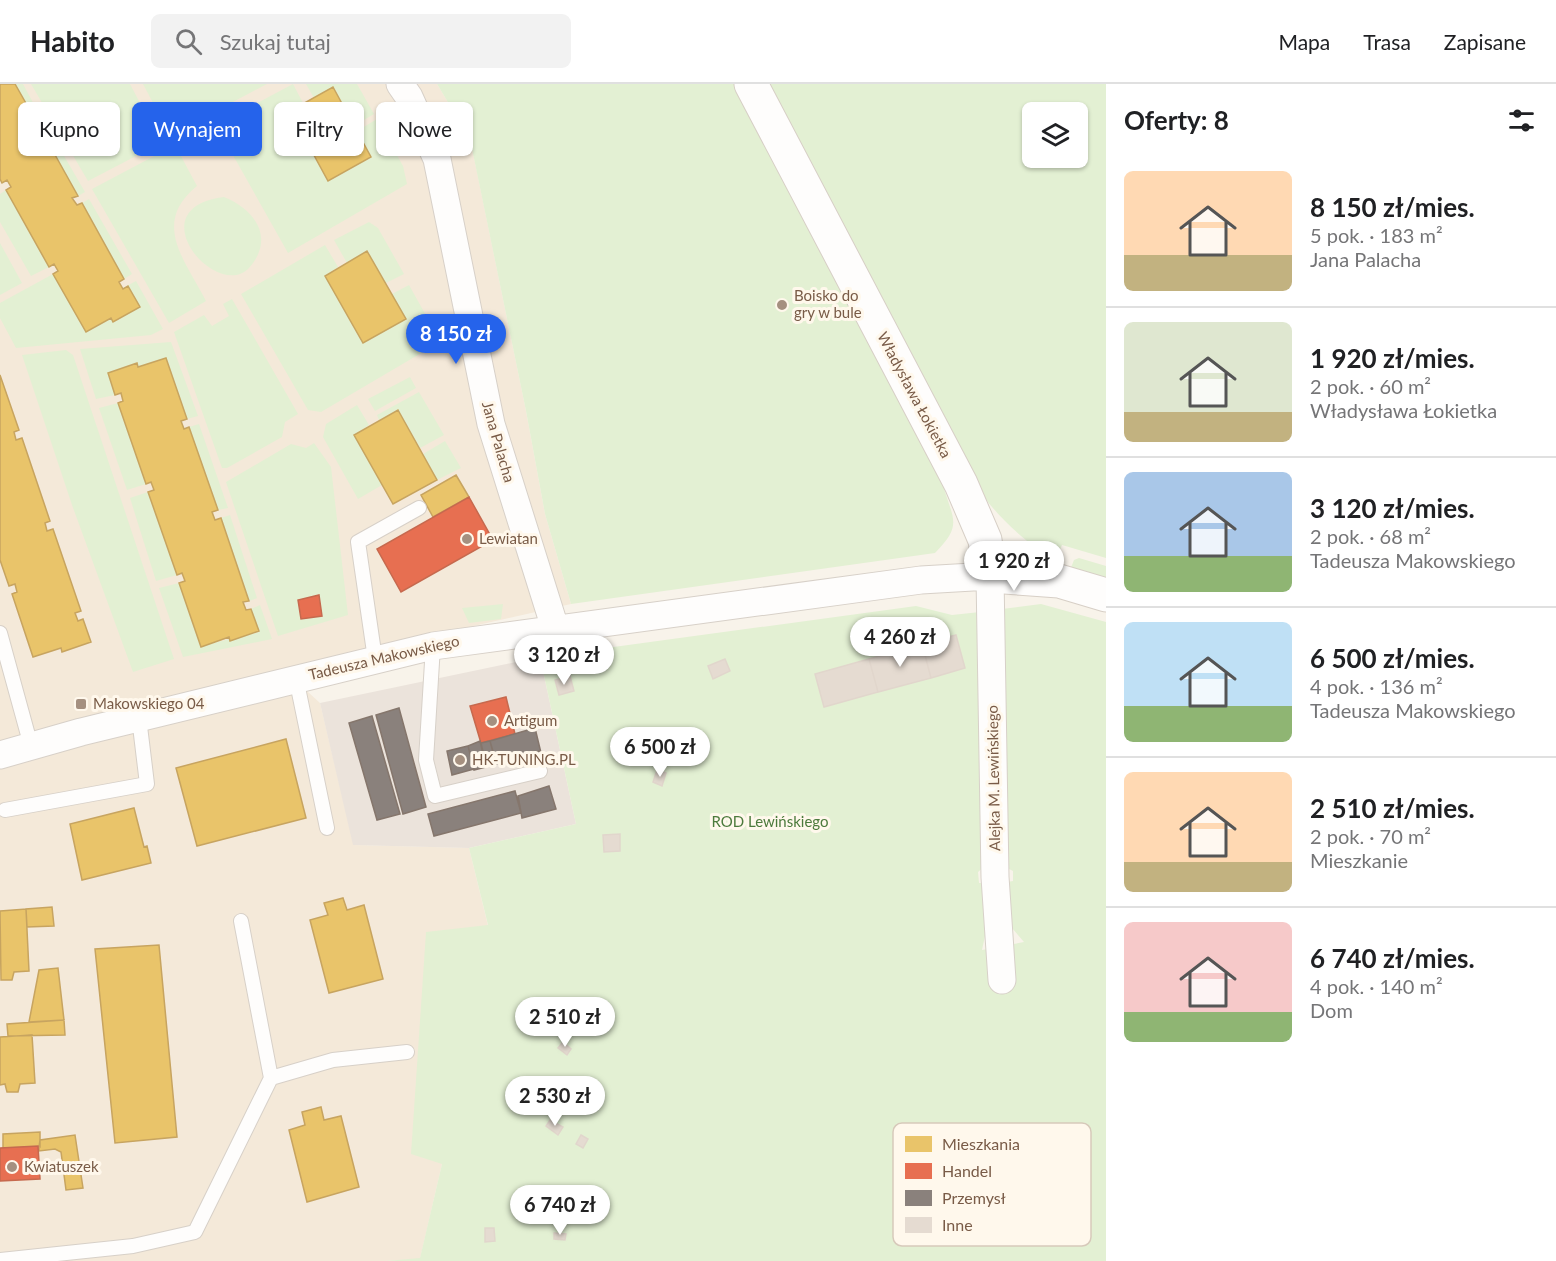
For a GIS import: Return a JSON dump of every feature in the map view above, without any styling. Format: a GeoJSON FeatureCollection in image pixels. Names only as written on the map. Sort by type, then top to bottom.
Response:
{"type":"FeatureCollection","features":[{"type":"Feature","properties":{"kind":"street","name":"Jana Palacha"},"geometry":{"type":"LineString","coordinates":[[400,84],[409,97],[437,159],[491,424],[555,628]]}},
{"type":"Feature","properties":{"kind":"street","name":"Władysława Łokietka"},"geometry":{"type":"LineString","coordinates":[[751,84],[961,484],[985,540],[990,576]]}},
{"type":"Feature","properties":{"kind":"street","name":"Tadeusza Makowskiego"},"geometry":{"type":"LineString","coordinates":[[0,755],[433,645],[921,580],[990,576]]}},
{"type":"Feature","properties":{"kind":"street"},"geometry":{"type":"LineString","coordinates":[[990,576],[1059,581],[1106,595]]}},
{"type":"Feature","properties":{"kind":"street","name":"Alejka M. Lewińskiego"},"geometry":{"type":"LineString","coordinates":[[990,576],[995,877],[1002,980]]}},
{"type":"Feature","properties":{"kind":"lane"},"geometry":{"type":"LineString","coordinates":[[375,659],[358,542],[419,507]]}},
{"type":"Feature","properties":{"kind":"lane"},"geometry":{"type":"LineString","coordinates":[[0,633],[31,747]]}},
{"type":"Feature","properties":{"kind":"lane"},"geometry":{"type":"LineString","coordinates":[[433,645],[426,760],[435,796],[540,771]]}},
{"type":"Feature","properties":{"kind":"lane"},"geometry":{"type":"LineString","coordinates":[[296,678],[327,828]]}},
{"type":"Feature","properties":{"kind":"lane"},"geometry":{"type":"LineString","coordinates":[[5,810],[147,784],[139,718]]}},
{"type":"Feature","properties":{"kind":"lane"},"geometry":{"type":"LineString","coordinates":[[0,1260],[133,1246],[195,1232],[271,1078],[241,921]]}},
{"type":"Feature","properties":{"kind":"lane"},"geometry":{"type":"LineString","coordinates":[[271,1078],[333,1060],[407,1052]]}},
{"type":"Feature","properties":{"kind":"shaded area"},"geometry":{"type":"Polygon","coordinates":[[[0,84],[437,84],[448,102],[376,102],[376,156],[473,156],[473,153],[545,514],[571,604],[283,669],[320,703],[354,845],[469,848],[514,1032],[442,1164],[420,1259],[386,1261],[0,1261],[0,84]]]}},
{"type":"Feature","properties":{"kind":"shaded area"},"geometry":{"type":"Polygon","coordinates":[[[540,657],[576,824],[469,848],[353,845],[320,703],[540,657]]]}},
{"type":"Feature","properties":{"kind":"green space"},"geometry":{"type":"Polygon","coordinates":[[[15,84],[23,84],[33,102],[25,102],[15,84]]]}},
{"type":"Feature","properties":{"kind":"green space"},"geometry":{"type":"Polygon","coordinates":[[[31,84],[130,84],[139,102],[132,102],[132,156],[136,156],[88,181],[73,156],[120,156],[120,102],[42,102],[31,84]]]}},
{"type":"Feature","properties":{"kind":"green space"},"geometry":{"type":"Polygon","coordinates":[[[143,84],[267,84],[233,102],[153,102],[143,84]]]}},
{"type":"Feature","properties":{"kind":"green space"},"geometry":{"type":"Polygon","coordinates":[[[293,84],[302,102],[274,102],[274,156],[315,156],[328,181],[371,157],[364,144],[364,127],[376,120],[376,156],[397,156],[403,166],[407,184],[288,253],[233,156],[262,156],[262,102],[259,102],[293,84]]]}},
{"type":"Feature","properties":{"kind":"green space"},"geometry":{"type":"Polygon","coordinates":[[[306,84],[357,84],[374,114],[364,120],[364,102],[341,102],[334,88],[314,98],[306,84]]]}},
{"type":"Feature","properties":{"kind":"green space"},"geometry":{"type":"Polygon","coordinates":[[[437,84],[1106,84],[1106,558],[1062,545],[1054,562],[1005,522],[966,472],[943,485],[953,522],[949,535],[935,553],[571,604],[545,514],[473,154],[473,102],[448,102],[437,84]]]}},
{"type":"Feature","properties":{"kind":"green space"},"geometry":{"type":"Polygon","coordinates":[[[56,156],[64,156],[85,192],[78,196],[56,156]]]}},
{"type":"Feature","properties":{"kind":"green space"},"geometry":{"type":"Polygon","coordinates":[[[154,156],[181,156],[197,186],[183,200],[176,214],[174,228],[176,242],[206,301],[169,323],[92,189],[154,156]]]}},
{"type":"Feature","properties":{"kind":"green space"},"geometry":{"type":"Polygon","coordinates":[[[6,190],[49,267],[31,276],[0,222],[0,194],[6,190]]]}},
{"type":"Feature","properties":{"kind":"green space"},"geometry":{"type":"Polygon","coordinates":[[[224,197],[253,218],[261,236],[261,246],[257,257],[249,268],[235,275],[219,273],[204,263],[192,249],[185,233],[186,218],[198,205],[224,197]]]}},
{"type":"Feature","properties":{"kind":"green space"},"geometry":{"type":"Polygon","coordinates":[[[89,199],[132,274],[124,279],[82,203],[89,199]]]}},
{"type":"Feature","properties":{"kind":"green space"},"geometry":{"type":"Polygon","coordinates":[[[369,222],[378,228],[404,274],[386,283],[367,251],[347,263],[334,240],[369,222]]]}},
{"type":"Feature","properties":{"kind":"green space"},"geometry":{"type":"Polygon","coordinates":[[[0,243],[22,283],[0,295],[0,243]]]}},
{"type":"Feature","properties":{"kind":"green space"},"geometry":{"type":"Polygon","coordinates":[[[325,245],[338,267],[325,276],[363,343],[405,319],[392,294],[409,285],[437,335],[436,340],[423,352],[321,412],[308,410],[241,294],[325,245]]]}},
{"type":"Feature","properties":{"kind":"green space"},"geometry":{"type":"Polygon","coordinates":[[[53,274],[86,332],[111,318],[114,322],[140,307],[128,286],[123,288],[136,281],[163,329],[151,335],[16,348],[0,318],[0,303],[53,274]]]}},
{"type":"Feature","properties":{"kind":"green space"},"geometry":{"type":"Polygon","coordinates":[[[232,299],[298,414],[285,422],[282,437],[227,468],[222,468],[174,332],[204,315],[212,326],[229,316],[223,304],[232,299]]]}},
{"type":"Feature","properties":{"kind":"green space"},"geometry":{"type":"Polygon","coordinates":[[[171,342],[198,416],[187,419],[165,358],[138,367],[136,363],[108,373],[115,395],[96,399],[80,349],[171,342]]]}},
{"type":"Feature","properties":{"kind":"green space"},"geometry":{"type":"Polygon","coordinates":[[[66,350],[73,355],[174,659],[133,672],[72,505],[22,355],[66,350]]]}},
{"type":"Feature","properties":{"kind":"green space"},"geometry":{"type":"Polygon","coordinates":[[[410,377],[416,388],[375,411],[368,399],[410,377]]]}},
{"type":"Feature","properties":{"kind":"green space"},"geometry":{"type":"Polygon","coordinates":[[[419,392],[444,435],[420,448],[398,410],[379,420],[377,415],[419,392]]]}},
{"type":"Feature","properties":{"kind":"green space"},"geometry":{"type":"Polygon","coordinates":[[[118,403],[146,484],[127,490],[99,408],[118,403]]]}},
{"type":"Feature","properties":{"kind":"green space"},"geometry":{"type":"Polygon","coordinates":[[[357,405],[369,425],[355,435],[382,485],[358,499],[323,437],[326,424],[357,405]]]}},
{"type":"Feature","properties":{"kind":"green space"},"geometry":{"type":"Polygon","coordinates":[[[199,424],[228,508],[218,510],[189,427],[199,424]]]}},
{"type":"Feature","properties":{"kind":"green space"},"geometry":{"type":"Polygon","coordinates":[[[445,441],[461,468],[437,480],[423,454],[445,441]]]}},
{"type":"Feature","properties":{"kind":"green space"},"geometry":{"type":"Polygon","coordinates":[[[314,443],[331,467],[348,615],[278,636],[226,482],[291,444],[306,448],[314,443]]]}},
{"type":"Feature","properties":{"kind":"green space"},"geometry":{"type":"Polygon","coordinates":[[[148,492],[177,575],[156,581],[130,498],[148,492]]]}},
{"type":"Feature","properties":{"kind":"green space"},"geometry":{"type":"Polygon","coordinates":[[[230,515],[257,598],[249,601],[221,518],[230,515]]]}},
{"type":"Feature","properties":{"kind":"green space"},"geometry":{"type":"Polygon","coordinates":[[[1079,558],[1106,566],[1106,580],[1070,570],[1074,560],[1079,558]]]}},
{"type":"Feature","properties":{"kind":"green space"},"geometry":{"type":"Polygon","coordinates":[[[179,583],[201,646],[259,632],[251,609],[260,605],[272,639],[183,657],[159,588],[179,583]]]}},
{"type":"Feature","properties":{"kind":"green space"},"geometry":{"type":"Polygon","coordinates":[[[503,604],[501,619],[469,623],[462,608],[503,604]]]}},
{"type":"Feature","properties":{"kind":"green space","name":"ROD Lewińskiego"},"geometry":{"type":"Polygon","coordinates":[[[1041,604],[1106,622],[1106,1261],[386,1261],[420,1258],[442,1164],[411,1154],[426,932],[488,925],[469,848],[576,824],[540,657],[916,606],[952,615],[980,612],[988,863],[978,872],[979,883],[989,883],[988,922],[982,950],[1024,942],[1006,921],[1007,882],[1013,881],[1013,871],[1007,868],[1002,609],[1041,604]]]}},
{"type":"Feature","properties":{"kind":"building: Mieszkania"},"geometry":{"type":"Polygon","coordinates":[[[0,84],[15,84],[25,102],[18,102],[18,156],[56,156],[78,196],[72,198],[77,205],[82,203],[124,279],[119,282],[123,289],[128,286],[140,307],[113,322],[111,318],[86,332],[53,274],[58,271],[54,264],[49,267],[6,190],[11,187],[7,180],[2,183],[0,179],[0,84]]]}},
{"type":"Feature","properties":{"kind":"building: Mieszkania"},"geometry":{"type":"Polygon","coordinates":[[[333,87],[341,102],[306,102],[333,87]]]}},
{"type":"Feature","properties":{"kind":"building: Mieszkania"},"geometry":{"type":"Polygon","coordinates":[[[364,144],[371,157],[328,181],[314,156],[364,156],[364,144]]]}},
{"type":"Feature","properties":{"kind":"building: Mieszkania"},"geometry":{"type":"Polygon","coordinates":[[[367,251],[406,319],[363,343],[325,276],[367,251]]]}},
{"type":"Feature","properties":{"kind":"building: Mieszkania"},"geometry":{"type":"Polygon","coordinates":[[[166,358],[187,419],[181,421],[184,429],[189,427],[218,510],[212,512],[215,520],[221,518],[249,601],[243,602],[246,610],[251,609],[259,631],[230,641],[229,637],[201,647],[179,583],[185,581],[182,573],[177,575],[148,492],[154,490],[151,482],[146,484],[118,403],[123,401],[121,393],[115,395],[108,373],[137,363],[138,367],[166,358]]]}},
{"type":"Feature","properties":{"kind":"building: Mieszkania"},"geometry":{"type":"Polygon","coordinates":[[[0,375],[19,430],[14,432],[16,440],[22,438],[50,521],[45,523],[47,531],[53,529],[81,611],[75,613],[78,621],[83,619],[91,642],[62,652],[61,648],[33,657],[12,594],[17,592],[15,584],[9,586],[0,560],[0,375]]]}},
{"type":"Feature","properties":{"kind":"building: Mieszkania"},"geometry":{"type":"Polygon","coordinates":[[[398,410],[437,480],[393,504],[354,435],[398,410]]]}},
{"type":"Feature","properties":{"kind":"building: Mieszkania"},"geometry":{"type":"Polygon","coordinates":[[[456,475],[469,497],[433,517],[421,495],[456,475]]]}},
{"type":"Feature","properties":{"kind":"building: Mieszkania"},"geometry":{"type":"Polygon","coordinates":[[[286,739],[306,818],[197,846],[176,768],[286,739]]]}},
{"type":"Feature","properties":{"kind":"building: Mieszkania"},"geometry":{"type":"Polygon","coordinates":[[[134,808],[144,847],[147,846],[151,863],[82,880],[70,824],[134,808]]]}},
{"type":"Feature","properties":{"kind":"building: Mieszkania"},"geometry":{"type":"Polygon","coordinates":[[[343,898],[347,910],[364,905],[383,979],[329,993],[310,920],[328,915],[324,903],[343,898]]]}},
{"type":"Feature","properties":{"kind":"building: Mieszkania"},"geometry":{"type":"Polygon","coordinates":[[[52,907],[54,926],[27,927],[26,909],[52,907]]]}},
{"type":"Feature","properties":{"kind":"building: Mieszkania"},"geometry":{"type":"Polygon","coordinates":[[[26,909],[29,971],[14,972],[12,980],[1,980],[0,911],[26,909]]]}},
{"type":"Feature","properties":{"kind":"building: Mieszkania"},"geometry":{"type":"Polygon","coordinates":[[[159,945],[177,1137],[115,1143],[95,949],[159,945]]]}},
{"type":"Feature","properties":{"kind":"building: Mieszkania"},"geometry":{"type":"Polygon","coordinates":[[[58,968],[64,1020],[29,1022],[39,970],[58,968]]]}},
{"type":"Feature","properties":{"kind":"building: Mieszkania"},"geometry":{"type":"Polygon","coordinates":[[[64,1020],[65,1035],[8,1036],[7,1024],[64,1020]]]}},
{"type":"Feature","properties":{"kind":"building: Mieszkania"},"geometry":{"type":"Polygon","coordinates":[[[32,1035],[35,1083],[20,1084],[18,1092],[7,1092],[5,1084],[0,1085],[0,1037],[32,1035]]]}},
{"type":"Feature","properties":{"kind":"building: Mieszkania"},"geometry":{"type":"Polygon","coordinates":[[[321,1107],[324,1120],[341,1116],[359,1187],[307,1202],[289,1130],[305,1125],[302,1112],[321,1107]]]}},
{"type":"Feature","properties":{"kind":"building: Mieszkania"},"geometry":{"type":"Polygon","coordinates":[[[40,1132],[40,1147],[3,1148],[3,1134],[40,1132]]]}},
{"type":"Feature","properties":{"kind":"building: Mieszkania"},"geometry":{"type":"Polygon","coordinates":[[[75,1135],[83,1188],[66,1190],[61,1152],[55,1149],[39,1151],[40,1140],[75,1135]]]}},
{"type":"Feature","properties":{"kind":"building: Handel"},"geometry":{"type":"Polygon","coordinates":[[[469,497],[493,540],[401,592],[377,549],[469,497]]]}},
{"type":"Feature","properties":{"kind":"building: Handel"},"geometry":{"type":"Polygon","coordinates":[[[319,595],[322,616],[301,619],[298,600],[319,595]]]}},
{"type":"Feature","properties":{"kind":"building: Handel"},"geometry":{"type":"Polygon","coordinates":[[[506,697],[515,734],[481,743],[470,706],[506,697]]]}},
{"type":"Feature","properties":{"kind":"building: Handel"},"geometry":{"type":"Polygon","coordinates":[[[38,1146],[40,1179],[0,1181],[0,1148],[38,1146]]]}},
{"type":"Feature","properties":{"kind":"building: Przemysł"},"geometry":{"type":"Polygon","coordinates":[[[399,708],[426,807],[403,814],[376,715],[399,708]]]}},
{"type":"Feature","properties":{"kind":"building: Przemysł"},"geometry":{"type":"Polygon","coordinates":[[[372,716],[400,814],[377,820],[349,723],[372,716]]]}},
{"type":"Feature","properties":{"kind":"building: Przemysł"},"geometry":{"type":"Polygon","coordinates":[[[535,728],[541,753],[540,751],[496,764],[490,741],[535,728]]]}},
{"type":"Feature","properties":{"kind":"building: Przemysł"},"geometry":{"type":"Polygon","coordinates":[[[480,741],[486,767],[474,770],[468,746],[480,741]]]}},
{"type":"Feature","properties":{"kind":"building: Przemysł"},"geometry":{"type":"Polygon","coordinates":[[[490,741],[496,762],[486,765],[481,743],[490,741]]]}},
{"type":"Feature","properties":{"kind":"building: Przemysł","name":"HK-TUNING.PL"},"geometry":{"type":"Polygon","coordinates":[[[468,746],[474,769],[452,775],[447,751],[468,746]]]}},
{"type":"Feature","properties":{"kind":"building: Przemysł"},"geometry":{"type":"Polygon","coordinates":[[[549,786],[556,809],[522,818],[518,796],[549,786]]]}},
{"type":"Feature","properties":{"kind":"building: Przemysł"},"geometry":{"type":"Polygon","coordinates":[[[515,791],[521,813],[434,836],[428,814],[515,791]]]}},
{"type":"Feature","properties":{"kind":"building: Inne"},"geometry":{"type":"Polygon","coordinates":[[[956,635],[965,668],[931,678],[922,644],[956,635]]]}},
{"type":"Feature","properties":{"kind":"building: Inne"},"geometry":{"type":"Polygon","coordinates":[[[922,644],[931,678],[878,692],[869,659],[922,644]]]}},
{"type":"Feature","properties":{"kind":"building: Inne"},"geometry":{"type":"Polygon","coordinates":[[[725,659],[730,671],[713,679],[708,666],[725,659]]]}},
{"type":"Feature","properties":{"kind":"building: Inne"},"geometry":{"type":"Polygon","coordinates":[[[869,659],[878,692],[824,707],[815,674],[869,659]]]}},
{"type":"Feature","properties":{"kind":"building: Inne"},"geometry":{"type":"Polygon","coordinates":[[[570,676],[574,691],[559,695],[555,680],[570,676]]]}},
{"type":"Feature","properties":{"kind":"building: Inne"},"geometry":{"type":"Polygon","coordinates":[[[657,770],[666,773],[662,786],[653,782],[657,770]]]}},
{"type":"Feature","properties":{"kind":"building: Inne"},"geometry":{"type":"Polygon","coordinates":[[[620,834],[620,851],[604,852],[603,835],[620,834]]]}},
{"type":"Feature","properties":{"kind":"building: Inne"},"geometry":{"type":"Polygon","coordinates":[[[563,1042],[571,1049],[567,1055],[558,1048],[563,1042]]]}},
{"type":"Feature","properties":{"kind":"building: Inne"},"geometry":{"type":"Polygon","coordinates":[[[550,1120],[563,1127],[558,1135],[546,1126],[550,1120]]]}},
{"type":"Feature","properties":{"kind":"building: Inne"},"geometry":{"type":"Polygon","coordinates":[[[581,1135],[588,1139],[583,1148],[576,1144],[581,1135]]]}},
{"type":"Feature","properties":{"kind":"building: Inne"},"geometry":{"type":"Polygon","coordinates":[[[485,1228],[494,1228],[495,1241],[485,1242],[485,1228]]]}},
{"type":"Feature","properties":{"kind":"building: Inne"},"geometry":{"type":"Polygon","coordinates":[[[554,1233],[566,1234],[565,1240],[554,1239],[554,1233]]]}},
{"type":"Feature","properties":{"kind":"place","name":"Boisko do gry w bule"},"geometry":{"type":"Point","coordinates":[782,305]}},
{"type":"Feature","properties":{"kind":"place","name":"Lewiatan"},"geometry":{"type":"Point","coordinates":[467,539]}},
{"type":"Feature","properties":{"kind":"place","name":"Makowskiego 04"},"geometry":{"type":"Point","coordinates":[81,704]}},
{"type":"Feature","properties":{"kind":"place","name":"Artigum"},"geometry":{"type":"Point","coordinates":[492,721]}},
{"type":"Feature","properties":{"kind":"place","name":"HK-TUNING.PL"},"geometry":{"type":"Point","coordinates":[460,760]}},
{"type":"Feature","properties":{"kind":"place","name":"Kwiatuszek"},"geometry":{"type":"Point","coordinates":[12,1167]}}]}
